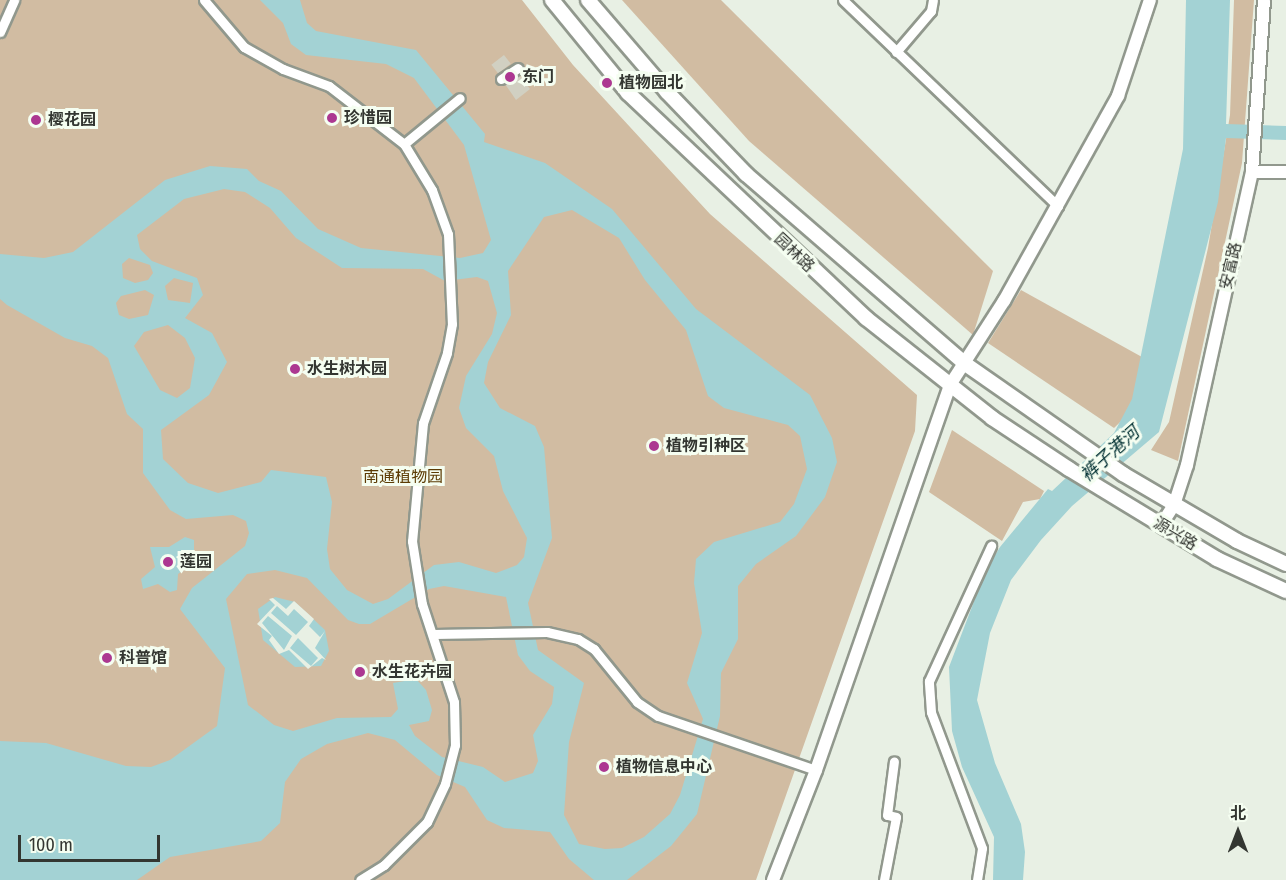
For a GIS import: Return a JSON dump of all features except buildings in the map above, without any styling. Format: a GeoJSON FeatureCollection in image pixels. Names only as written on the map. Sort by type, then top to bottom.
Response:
{"type":"FeatureCollection","features":[{"type":"Feature","properties":{"kind":"main road","name":"园林路"},"geometry":{"type":"LineString","coordinates":[[588,0],[667,92],[746,174],[964,363],[1074,440]]}},
{"type":"Feature","properties":{"kind":"main road","name":"园林路"},"geometry":{"type":"LineString","coordinates":[[555,1],[628,93],[774,235],[866,318],[950,385],[1068,469]]}},
{"type":"Feature","properties":{"kind":"main road","name":"源兴路"},"geometry":{"type":"LineString","coordinates":[[1074,440],[1123,474],[1174,505],[1286,564]]}},
{"type":"Feature","properties":{"kind":"main road","name":"源兴路"},"geometry":{"type":"LineString","coordinates":[[1068,469],[1217,559],[1286,591]]}},
{"type":"Feature","properties":{"kind":"street"},"geometry":{"type":"LineString","coordinates":[[0,32],[14,0]]}},
{"type":"Feature","properties":{"kind":"street"},"geometry":{"type":"LineString","coordinates":[[204,0],[244,47],[283,69],[329,86],[404,144],[432,190],[450,244],[454,294],[447,353],[423,423],[416,469],[414,569],[422,604],[434,634],[454,702],[452,752],[445,784],[433,812],[411,841],[360,880]]}},
{"type":"Feature","properties":{"kind":"street"},"geometry":{"type":"LineString","coordinates":[[843,0],[1058,206]]}},
{"type":"Feature","properties":{"kind":"street"},"geometry":{"type":"LineString","coordinates":[[896,52],[932,11],[933,0]]}},
{"type":"Feature","properties":{"kind":"street"},"geometry":{"type":"LineString","coordinates":[[772,880],[816,771],[950,385],[1058,206],[1118,96],[1150,0]]}},
{"type":"Feature","properties":{"kind":"street","name":"安富路"},"geometry":{"type":"LineString","coordinates":[[1161,525],[1174,505],[1252,172],[1264,0]]}},
{"type":"Feature","properties":{"kind":"street"},"geometry":{"type":"LineString","coordinates":[[501,79],[518,68]]}},
{"type":"Feature","properties":{"kind":"street"},"geometry":{"type":"LineString","coordinates":[[404,144],[458,100]]}},
{"type":"Feature","properties":{"kind":"street"},"geometry":{"type":"LineString","coordinates":[[1252,172],[1286,172]]}},
{"type":"Feature","properties":{"kind":"street"},"geometry":{"type":"LineString","coordinates":[[977,880],[982,848],[931,712],[929,681],[991,546]]}},
{"type":"Feature","properties":{"kind":"street"},"geometry":{"type":"LineString","coordinates":[[434,634],[546,632],[578,639],[594,649],[637,702],[658,717],[816,771]]}},
{"type":"Feature","properties":{"kind":"street"},"geometry":{"type":"LineString","coordinates":[[884,880],[896,817],[887,815],[894,760]]}},
{"type":"Feature","properties":{"kind":"green space","name":"南通植物园"},"geometry":{"type":"Polygon","coordinates":[[[0,0],[522,0],[573,65],[710,214],[917,395],[915,431],[756,880],[0,880],[0,0]]]}},
{"type":"Feature","properties":{"kind":"green space"},"geometry":{"type":"Polygon","coordinates":[[[622,0],[721,0],[993,271],[973,335],[749,141],[622,0]]]}},
{"type":"Feature","properties":{"kind":"green space"},"geometry":{"type":"Polygon","coordinates":[[[1234,0],[1254,0],[1242,163],[1178,461],[1151,450],[1169,422],[1208,248],[1230,115],[1234,0]]]}},
{"type":"Feature","properties":{"kind":"green space"},"geometry":{"type":"Polygon","coordinates":[[[1021,290],[1151,362],[1139,404],[1114,428],[988,343],[1021,290]]]}},
{"type":"Feature","properties":{"kind":"green space"},"geometry":{"type":"Polygon","coordinates":[[[952,430],[1044,491],[1040,499],[1023,502],[1002,541],[929,492],[952,430]]]}},
{"type":"Feature","properties":{"kind":"water"},"geometry":{"type":"Polygon","coordinates":[[[260,0],[300,0],[307,23],[316,31],[416,50],[485,134],[484,142],[545,163],[612,209],[696,309],[810,395],[832,438],[837,462],[825,497],[796,536],[756,564],[738,586],[738,639],[721,673],[720,716],[697,814],[671,846],[627,880],[594,880],[569,859],[550,832],[504,828],[487,820],[465,787],[437,775],[395,740],[368,733],[327,744],[301,759],[285,782],[280,823],[261,841],[170,857],[137,880],[0,880],[0,741],[46,743],[126,766],[151,767],[170,760],[217,726],[225,668],[180,609],[192,588],[245,546],[249,533],[246,521],[233,515],[186,519],[170,510],[143,473],[143,429],[127,414],[108,358],[92,346],[65,338],[0,299],[0,254],[44,258],[73,252],[165,180],[210,166],[247,169],[259,181],[281,191],[318,229],[361,248],[460,258],[483,253],[491,240],[464,145],[414,78],[386,64],[306,55],[291,44],[283,23],[260,0]],[[224,189],[184,199],[137,235],[140,249],[152,261],[197,278],[203,295],[185,318],[212,333],[227,362],[209,395],[161,430],[163,459],[188,483],[218,493],[261,482],[271,470],[326,477],[332,502],[327,549],[330,569],[347,590],[373,604],[388,599],[434,565],[459,562],[496,573],[517,565],[524,557],[527,538],[503,491],[494,456],[466,428],[459,408],[466,376],[492,334],[497,313],[488,281],[477,277],[445,281],[423,269],[342,268],[296,238],[270,208],[245,192],[224,189]],[[572,210],[544,217],[508,271],[511,315],[488,362],[484,383],[500,408],[535,426],[544,447],[552,538],[528,603],[538,650],[584,683],[569,742],[564,815],[579,844],[605,849],[622,848],[644,837],[670,814],[680,795],[703,719],[687,683],[702,633],[694,583],[696,559],[714,542],[780,522],[794,504],[807,469],[800,436],[788,425],[724,408],[708,396],[686,330],[645,280],[619,238],[572,210]],[[129,258],[122,264],[123,278],[135,283],[148,280],[153,273],[150,265],[129,258]],[[174,278],[165,286],[168,300],[190,303],[193,283],[174,278]],[[145,290],[121,296],[116,303],[119,315],[129,319],[148,315],[154,295],[145,290]],[[168,325],[144,332],[134,346],[160,390],[177,398],[190,388],[195,358],[185,338],[168,325]],[[275,570],[247,574],[226,599],[248,705],[274,725],[293,731],[337,718],[391,717],[398,709],[393,683],[416,679],[426,690],[432,710],[429,721],[409,725],[415,736],[442,757],[483,767],[505,782],[533,773],[538,761],[533,735],[552,704],[554,687],[530,671],[518,655],[506,597],[444,586],[429,589],[370,624],[359,624],[348,620],[307,578],[275,570]]]}},
{"type":"Feature","properties":{"kind":"water","name":"裤子港河"},"geometry":{"type":"Polygon","coordinates":[[[1186,0],[1230,0],[1226,124],[1286,126],[1286,140],[1226,138],[1218,202],[1159,432],[1072,506],[1041,540],[1011,580],[990,633],[977,700],[995,763],[1021,824],[1025,852],[1023,880],[993,880],[994,837],[962,767],[952,731],[949,667],[986,570],[1000,547],[1048,489],[1052,491],[1114,433],[1132,399],[1183,149],[1186,0]]]}},
{"type":"Feature","properties":{"kind":"water"},"geometry":{"type":"Polygon","coordinates":[[[185,537],[194,540],[194,562],[178,574],[177,590],[170,592],[158,584],[143,589],[141,579],[155,567],[150,547],[169,547],[185,537]]]}},
{"type":"Feature","properties":{"kind":"water"},"geometry":{"type":"Polygon","coordinates":[[[275,597],[295,602],[325,630],[329,651],[321,666],[295,667],[263,640],[258,609],[275,597]]]}},
{"type":"Feature","properties":{"kind":"pier"},"geometry":{"type":"Polygon","coordinates":[[[273,598],[286,609],[294,601],[314,619],[309,626],[320,637],[325,631],[315,648],[326,660],[322,658],[308,669],[289,650],[279,654],[269,640],[272,636],[257,624],[275,605],[269,599],[273,598]],[[277,606],[271,613],[296,635],[308,622],[294,609],[288,616],[277,606]],[[268,616],[262,623],[284,650],[292,636],[268,616]],[[298,638],[290,648],[311,666],[318,658],[298,638]]]}},
{"type":"Feature","properties":{"kind":"place","name":"东门"},"geometry":{"type":"Point","coordinates":[510,77]}},
{"type":"Feature","properties":{"kind":"place","name":"植物园北"},"geometry":{"type":"Point","coordinates":[607,83]}},
{"type":"Feature","properties":{"kind":"place","name":"珍惜园"},"geometry":{"type":"Point","coordinates":[332,118]}},
{"type":"Feature","properties":{"kind":"place","name":"樱花园"},"geometry":{"type":"Point","coordinates":[36,120]}},
{"type":"Feature","properties":{"kind":"place","name":"水生树木园"},"geometry":{"type":"Point","coordinates":[295,369]}},
{"type":"Feature","properties":{"kind":"place","name":"植物引种区"},"geometry":{"type":"Point","coordinates":[654,446]}},
{"type":"Feature","properties":{"kind":"place","name":"莲园"},"geometry":{"type":"Point","coordinates":[168,562]}},
{"type":"Feature","properties":{"kind":"place","name":"科普馆"},"geometry":{"type":"Point","coordinates":[107,658]}},
{"type":"Feature","properties":{"kind":"place","name":"水生花卉园"},"geometry":{"type":"Point","coordinates":[360,672]}},
{"type":"Feature","properties":{"kind":"place","name":"植物信息中心"},"geometry":{"type":"Point","coordinates":[604,767]}}]}
